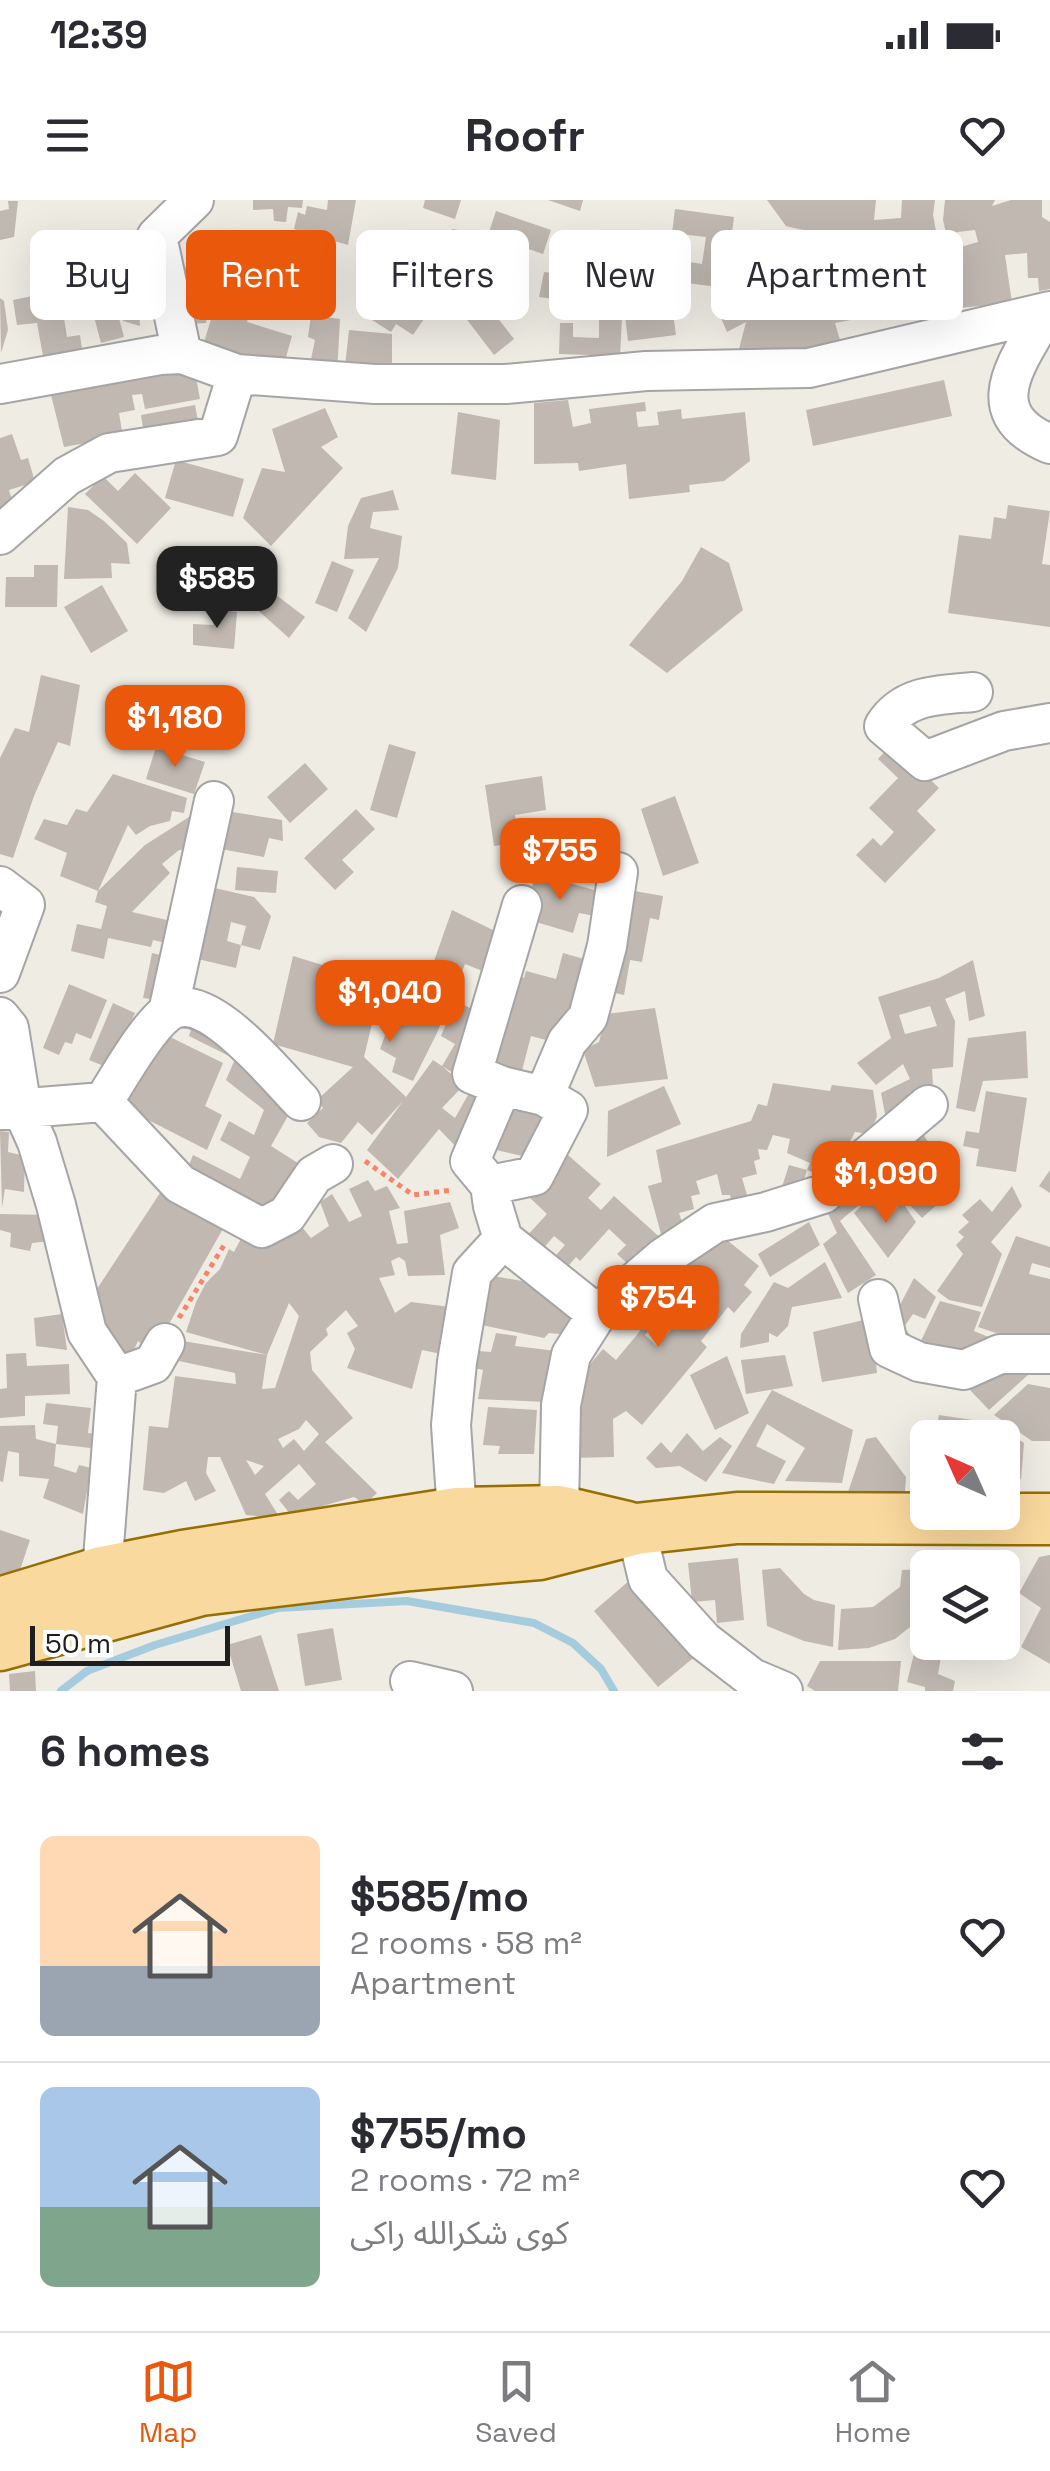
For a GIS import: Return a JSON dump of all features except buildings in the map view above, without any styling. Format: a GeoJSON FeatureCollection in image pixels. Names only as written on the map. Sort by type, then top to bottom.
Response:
{"type":"FeatureCollection","features":[{"type":"Feature","properties":{"kind":"main road"},"geometry":{"type":"LineString","coordinates":[[0,1603],[102,1572],[183,1556],[457,1513],[559,1511],[636,1529]]}},
{"type":"Feature","properties":{"kind":"main road"},"geometry":{"type":"LineString","coordinates":[[0,1646],[201,1590],[540,1554],[636,1529],[737,1518],[1050,1519]]}},
{"type":"Feature","properties":{"kind":"street"},"geometry":{"type":"LineString","coordinates":[[182,354],[158,236],[194,200]]}},
{"type":"Feature","properties":{"kind":"street"},"geometry":{"type":"LineString","coordinates":[[0,384],[182,354],[237,374],[375,384],[506,384],[646,371],[808,368],[1048,311]]}},
{"type":"Feature","properties":{"kind":"street"},"geometry":{"type":"LineString","coordinates":[[1048,311],[1008,380],[1008,406],[1027,434],[1050,444]]}},
{"type":"Feature","properties":{"kind":"street"},"geometry":{"type":"LineString","coordinates":[[0,535],[67,476],[109,453],[218,436],[237,374]]}},
{"type":"Feature","properties":{"kind":"street"},"geometry":{"type":"LineString","coordinates":[[974,692],[920,696],[890,716],[884,726],[924,762],[1004,731],[1050,723]]}},
{"type":"Feature","properties":{"kind":"street"},"geometry":{"type":"LineString","coordinates":[[103,1102],[168,1012],[214,801]]}},
{"type":"Feature","properties":{"kind":"street"},"geometry":{"type":"LineString","coordinates":[[544,1096],[566,1042],[588,1017],[608,946],[618,872]]}},
{"type":"Feature","properties":{"kind":"street"},"geometry":{"type":"LineString","coordinates":[[0,886],[25,905],[0,973]]}},
{"type":"Feature","properties":{"kind":"street"},"geometry":{"type":"LineString","coordinates":[[480,1173],[534,1176],[568,1110],[544,1096],[472,1074],[522,906]]}},
{"type":"Feature","properties":{"kind":"street"},"geometry":{"type":"LineString","coordinates":[[168,1012],[184,1007],[220,1020],[301,1101]]}},
{"type":"Feature","properties":{"kind":"street"},"geometry":{"type":"LineString","coordinates":[[0,1018],[9,1028],[11,1110],[36,1142],[87,1332],[117,1378],[102,1572]]}},
{"type":"Feature","properties":{"kind":"street"},"geometry":{"type":"LineString","coordinates":[[502,1086],[480,1173],[502,1239],[597,1314]]}},
{"type":"Feature","properties":{"kind":"street"},"geometry":{"type":"LineString","coordinates":[[11,1110],[103,1102]]}},
{"type":"Feature","properties":{"kind":"street"},"geometry":{"type":"LineString","coordinates":[[103,1102],[180,1184],[262,1228],[288,1214],[314,1175],[332,1164]]}},
{"type":"Feature","properties":{"kind":"street"},"geometry":{"type":"LineString","coordinates":[[559,1511],[564,1388],[571,1355],[597,1314],[664,1257],[715,1223],[823,1194],[928,1105]]}},
{"type":"Feature","properties":{"kind":"street"},"geometry":{"type":"LineString","coordinates":[[457,1513],[451,1425],[456,1362],[472,1274],[502,1239]]}},
{"type":"Feature","properties":{"kind":"street"},"geometry":{"type":"LineString","coordinates":[[878,1299],[889,1348],[919,1362],[964,1370],[1000,1354],[1050,1354]]}},
{"type":"Feature","properties":{"kind":"street"},"geometry":{"type":"LineString","coordinates":[[117,1378],[153,1364],[165,1343]]}},
{"type":"Feature","properties":{"kind":"street"},"geometry":{"type":"LineString","coordinates":[[636,1529],[648,1579],[704,1641],[752,1678],[783,1691]]}},
{"type":"Feature","properties":{"kind":"street"},"geometry":{"type":"LineString","coordinates":[[410,1681],[453,1691]]}},
{"type":"Feature","properties":{"kind":"path"},"geometry":{"type":"LineString","coordinates":[[332,1164],[366,1161],[413,1196],[451,1192],[480,1173]]}},
{"type":"Feature","properties":{"kind":"path"},"geometry":{"type":"LineString","coordinates":[[165,1343],[240,1218]]}},
{"type":"Feature","properties":{"kind":"waterway"},"geometry":{"type":"LineString","coordinates":[[61,1691],[87,1671],[155,1645],[278,1608],[407,1601],[534,1623],[573,1643],[601,1669],[614,1691]]}}]}
